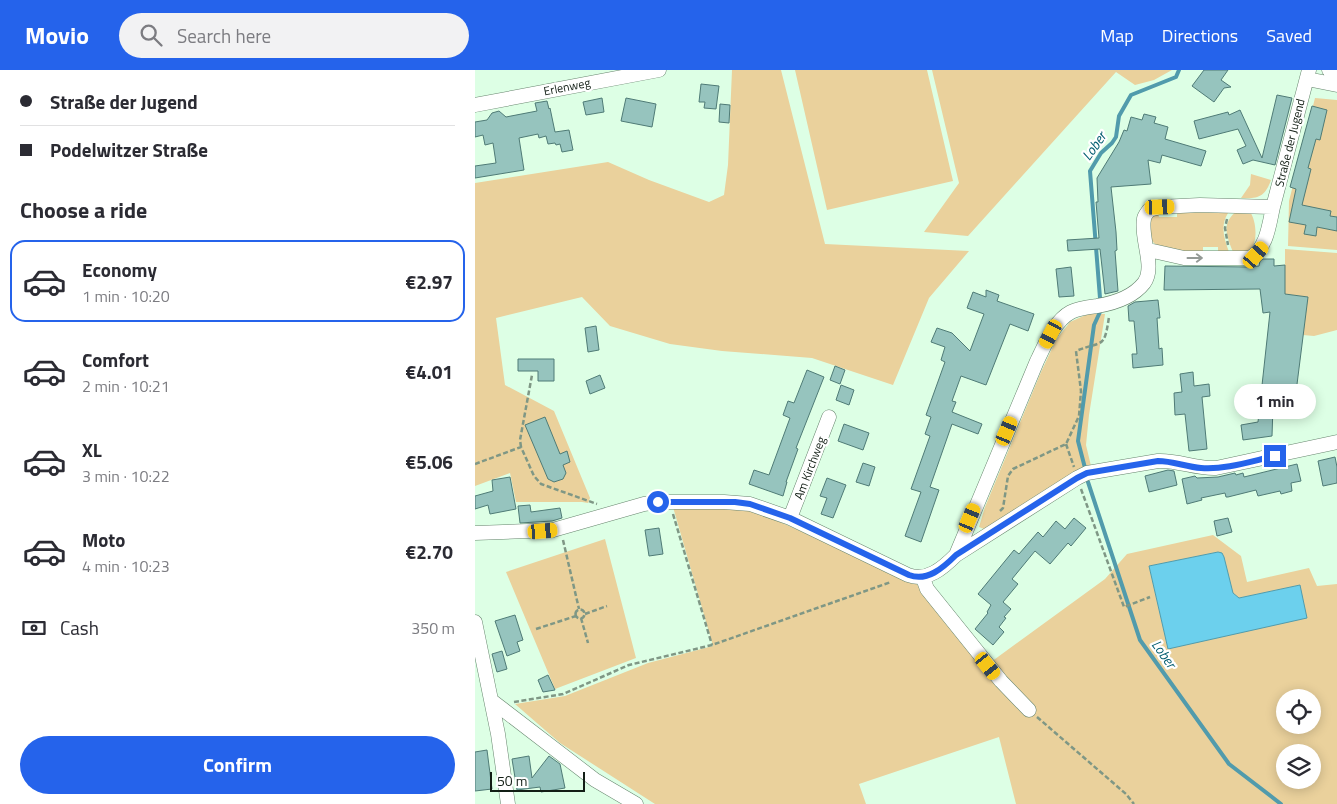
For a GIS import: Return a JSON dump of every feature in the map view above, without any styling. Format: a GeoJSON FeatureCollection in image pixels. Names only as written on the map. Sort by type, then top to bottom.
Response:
{"type":"FeatureCollection","features":[{"type":"Feature","properties":{"kind":"street","name":"Erlenweg"},"geometry":{"type":"LineString","coordinates":[[475,105],[659,70]]}},
{"type":"Feature","properties":{"kind":"street"},"geometry":{"type":"LineString","coordinates":[[1329,70],[1337,77]]}},
{"type":"Feature","properties":{"kind":"street","name":"Straße der Jugend"},"geometry":{"type":"LineString","coordinates":[[1147,252],[1184,258],[1250,258],[1256,255],[1263,246],[1308,74],[1337,85]]}},
{"type":"Feature","properties":{"kind":"street"},"geometry":{"type":"LineString","coordinates":[[956,555],[1037,361],[1051,334],[1071,312],[1082,308],[1108,304],[1127,297],[1138,290],[1146,281],[1149,271],[1144,218],[1149,210],[1176,206],[1273,207]]}},
{"type":"Feature","properties":{"kind":"street","name":"Am Kirchweg"},"geometry":{"type":"LineString","coordinates":[[790,518],[829,417]]}},
{"type":"Feature","properties":{"kind":"street"},"geometry":{"type":"LineString","coordinates":[[475,533],[532,532],[561,528],[644,504],[658,502],[729,502],[750,504],[790,518],[915,578],[923,578],[1077,478],[1098,471],[1158,461],[1201,468],[1223,467],[1337,442]]}},
{"type":"Feature","properties":{"kind":"street"},"geometry":{"type":"LineString","coordinates":[[923,578],[927,589],[1001,681],[1029,710]]}},
{"type":"Feature","properties":{"kind":"street"},"geometry":{"type":"LineString","coordinates":[[475,622],[481,678],[492,701],[508,804]]}},
{"type":"Feature","properties":{"kind":"street"},"geometry":{"type":"LineString","coordinates":[[492,701],[595,780],[636,804]]}},
{"type":"Feature","properties":{"kind":"path"},"geometry":{"type":"LineString","coordinates":[[1233,258],[1226,239],[1225,228],[1226,220],[1239,206]]}},
{"type":"Feature","properties":{"kind":"path"},"geometry":{"type":"LineString","coordinates":[[1108,304],[1110,312],[1106,337],[1099,345],[1088,346],[1076,352],[1081,391],[1079,416],[1067,444],[1077,478],[1124,607],[1150,597]]}},
{"type":"Feature","properties":{"kind":"path"},"geometry":{"type":"LineString","coordinates":[[532,375],[520,440],[521,448],[534,476],[541,484],[601,505]]}},
{"type":"Feature","properties":{"kind":"path"},"geometry":{"type":"LineString","coordinates":[[998,514],[1003,508],[1009,476],[1013,469],[1067,444]]}},
{"type":"Feature","properties":{"kind":"path"},"geometry":{"type":"LineString","coordinates":[[475,464],[521,448]]}},
{"type":"Feature","properties":{"kind":"path"},"geometry":{"type":"LineString","coordinates":[[670,503],[712,646]]}},
{"type":"Feature","properties":{"kind":"path"},"geometry":{"type":"LineString","coordinates":[[561,528],[579,609],[576,611],[576,616]]}},
{"type":"Feature","properties":{"kind":"path"},"geometry":{"type":"LineString","coordinates":[[503,710],[508,702],[563,694],[629,664],[712,646],[909,575]]}},
{"type":"Feature","properties":{"kind":"path"},"geometry":{"type":"LineString","coordinates":[[581,618],[585,614],[607,606]]}},
{"type":"Feature","properties":{"kind":"path"},"geometry":{"type":"LineString","coordinates":[[579,609],[583,610],[585,614]]}},
{"type":"Feature","properties":{"kind":"path"},"geometry":{"type":"LineString","coordinates":[[536,629],[576,616],[581,618]]}},
{"type":"Feature","properties":{"kind":"path"},"geometry":{"type":"LineString","coordinates":[[581,618],[588,643]]}},
{"type":"Feature","properties":{"kind":"path"},"geometry":{"type":"LineString","coordinates":[[1029,710],[1126,794],[1134,804]]}},
{"type":"Feature","properties":{"kind":"shaded area"},"geometry":{"type":"Polygon","coordinates":[[[732,70],[781,70],[825,244],[969,251],[929,298],[893,385],[812,358],[722,351],[670,344],[610,326],[582,297],[496,318],[505,385],[554,411],[590,498],[588,503],[516,502],[510,473],[475,486],[475,183],[608,162],[649,180],[709,202],[724,195],[728,165],[732,70]]]}},
{"type":"Feature","properties":{"kind":"shaded area"},"geometry":{"type":"Polygon","coordinates":[[[795,70],[927,70],[953,181],[827,210],[795,70]]]}},
{"type":"Feature","properties":{"kind":"shaded area"},"geometry":{"type":"Polygon","coordinates":[[[932,70],[1172,70],[1154,80],[1135,85],[1116,72],[968,236],[924,232],[959,183],[932,70]]]}},
{"type":"Feature","properties":{"kind":"shaded area"},"geometry":{"type":"Polygon","coordinates":[[[1315,98],[1337,100],[1337,250],[1288,246],[1289,201],[1315,98]]]}},
{"type":"Feature","properties":{"kind":"shaded area"},"geometry":{"type":"Polygon","coordinates":[[[1251,174],[1271,180],[1266,190],[1260,196],[1241,198],[1250,185],[1251,174]]]}},
{"type":"Feature","properties":{"kind":"shaded area"},"geometry":{"type":"Polygon","coordinates":[[[1238,210],[1250,212],[1252,215],[1255,237],[1254,243],[1249,250],[1233,252],[1226,229],[1229,220],[1238,210]]]}},
{"type":"Feature","properties":{"kind":"shaded area"},"geometry":{"type":"Polygon","coordinates":[[[1177,211],[1228,213],[1223,227],[1229,252],[1218,252],[1218,247],[1203,247],[1203,253],[1171,251],[1154,243],[1150,237],[1149,228],[1152,215],[1158,213],[1159,217],[1177,217],[1177,211]]]}},
{"type":"Feature","properties":{"kind":"shaded area"},"geometry":{"type":"Polygon","coordinates":[[[1285,249],[1337,253],[1337,330],[1314,336],[1303,335],[1308,297],[1278,293],[1285,265],[1285,249]]]}},
{"type":"Feature","properties":{"kind":"shaded area"},"geometry":{"type":"Polygon","coordinates":[[[1088,314],[1105,314],[1086,445],[1091,466],[984,529],[979,527],[985,507],[1056,340],[1070,322],[1088,314]]]}},
{"type":"Feature","properties":{"kind":"shaded area"},"geometry":{"type":"Polygon","coordinates":[[[673,507],[753,510],[914,581],[1018,704],[991,662],[1105,579],[1127,554],[1213,535],[1241,556],[1247,582],[1309,568],[1317,586],[1337,584],[1337,804],[1016,804],[999,737],[859,784],[866,804],[655,804],[560,743],[515,704],[565,696],[648,663],[713,646],[673,507]],[[1218,552],[1149,566],[1168,649],[1300,585],[1239,598],[1233,593],[1222,553],[1218,552]]]}},
{"type":"Feature","properties":{"kind":"shaded area"},"geometry":{"type":"Polygon","coordinates":[[[605,539],[636,658],[555,689],[506,572],[605,539]]]}},
{"type":"Feature","properties":{"kind":"water"},"geometry":{"type":"Polygon","coordinates":[[[1218,552],[1222,553],[1224,557],[1233,593],[1239,598],[1300,585],[1307,618],[1168,649],[1149,566],[1218,552]]]}},
{"type":"Feature","properties":{"kind":"building"},"geometry":{"type":"Polygon","coordinates":[[[1204,70],[1228,70],[1221,80],[1231,87],[1224,88],[1214,102],[1192,86],[1204,70]]]}},
{"type":"Feature","properties":{"kind":"building"},"geometry":{"type":"Polygon","coordinates":[[[701,84],[719,86],[716,109],[704,108],[705,102],[699,102],[701,84]]]}},
{"type":"Feature","properties":{"kind":"building"},"geometry":{"type":"Polygon","coordinates":[[[1277,95],[1292,98],[1275,165],[1253,160],[1243,164],[1237,150],[1246,146],[1238,129],[1199,139],[1194,121],[1228,112],[1229,115],[1240,110],[1262,158],[1277,95]]]}},
{"type":"Feature","properties":{"kind":"building"},"geometry":{"type":"Polygon","coordinates":[[[602,98],[604,112],[586,115],[583,102],[602,98]]]}},
{"type":"Feature","properties":{"kind":"building"},"geometry":{"type":"Polygon","coordinates":[[[626,98],[656,104],[652,127],[621,121],[626,98]]]}},
{"type":"Feature","properties":{"kind":"building"},"geometry":{"type":"Polygon","coordinates":[[[547,101],[555,132],[569,130],[573,150],[562,152],[560,144],[548,144],[546,136],[539,138],[538,134],[519,138],[524,170],[475,178],[475,166],[496,163],[493,143],[485,145],[483,135],[475,137],[475,122],[487,120],[492,113],[499,111],[506,117],[537,111],[535,103],[547,101]]]}},
{"type":"Feature","properties":{"kind":"building"},"geometry":{"type":"Polygon","coordinates":[[[720,104],[730,105],[729,123],[719,122],[720,104]]]}},
{"type":"Feature","properties":{"kind":"building"},"geometry":{"type":"Polygon","coordinates":[[[1312,106],[1327,110],[1320,140],[1316,139],[1308,168],[1311,169],[1302,205],[1331,211],[1330,216],[1337,217],[1337,231],[1317,227],[1316,236],[1304,234],[1306,225],[1289,222],[1296,189],[1290,187],[1312,106]]]}},
{"type":"Feature","properties":{"kind":"building"},"geometry":{"type":"Polygon","coordinates":[[[1144,114],[1156,117],[1154,123],[1168,127],[1165,139],[1206,151],[1201,166],[1162,155],[1160,163],[1148,160],[1151,184],[1111,187],[1116,232],[1117,250],[1115,251],[1118,291],[1105,294],[1100,249],[1068,251],[1067,240],[1099,238],[1096,202],[1098,202],[1097,178],[1119,142],[1124,130],[1127,131],[1131,117],[1142,120],[1144,114]]]}},
{"type":"Feature","properties":{"kind":"building"},"geometry":{"type":"Polygon","coordinates":[[[1263,259],[1274,259],[1274,266],[1285,265],[1285,294],[1308,297],[1294,408],[1273,406],[1272,436],[1243,440],[1241,425],[1258,422],[1270,312],[1263,313],[1260,289],[1164,290],[1165,266],[1250,267],[1259,266],[1260,261],[1263,259]]]}},
{"type":"Feature","properties":{"kind":"building"},"geometry":{"type":"Polygon","coordinates":[[[1071,267],[1074,296],[1059,297],[1056,269],[1071,267]]]}},
{"type":"Feature","properties":{"kind":"building"},"geometry":{"type":"Polygon","coordinates":[[[986,290],[999,295],[997,301],[1034,314],[1028,331],[1010,324],[986,385],[961,376],[952,401],[956,402],[952,412],[982,424],[978,434],[952,424],[930,487],[939,490],[921,542],[905,536],[921,492],[911,489],[930,436],[925,434],[931,417],[926,415],[945,362],[941,360],[945,347],[931,342],[937,328],[952,333],[970,351],[984,314],[967,308],[973,292],[986,297],[986,290]]]}},
{"type":"Feature","properties":{"kind":"building"},"geometry":{"type":"Polygon","coordinates":[[[1158,300],[1160,318],[1157,318],[1159,349],[1162,348],[1163,365],[1133,368],[1132,354],[1137,354],[1134,321],[1129,321],[1128,306],[1135,302],[1158,300]]]}},
{"type":"Feature","properties":{"kind":"building"},"geometry":{"type":"Polygon","coordinates":[[[596,326],[599,350],[588,352],[585,328],[596,326]]]}},
{"type":"Feature","properties":{"kind":"building"},"geometry":{"type":"Polygon","coordinates":[[[518,359],[554,359],[554,381],[538,381],[538,371],[518,371],[518,359]]]}},
{"type":"Feature","properties":{"kind":"building"},"geometry":{"type":"Polygon","coordinates":[[[835,366],[845,370],[840,384],[830,380],[835,366]]]}},
{"type":"Feature","properties":{"kind":"building"},"geometry":{"type":"Polygon","coordinates":[[[807,370],[824,377],[796,448],[798,449],[783,496],[749,484],[754,470],[769,475],[790,418],[783,415],[788,401],[794,403],[807,370]]]}},
{"type":"Feature","properties":{"kind":"building"},"geometry":{"type":"Polygon","coordinates":[[[1193,372],[1194,386],[1209,384],[1210,396],[1202,397],[1207,449],[1189,451],[1185,414],[1175,415],[1174,393],[1182,392],[1180,374],[1193,372]]]}},
{"type":"Feature","properties":{"kind":"building"},"geometry":{"type":"Polygon","coordinates":[[[600,375],[605,388],[590,394],[586,381],[600,375]]]}},
{"type":"Feature","properties":{"kind":"building"},"geometry":{"type":"Polygon","coordinates":[[[841,385],[854,390],[849,405],[836,400],[841,385]]]}},
{"type":"Feature","properties":{"kind":"building"},"geometry":{"type":"Polygon","coordinates":[[[545,417],[560,454],[567,451],[570,462],[563,465],[566,473],[563,479],[554,482],[548,479],[525,425],[545,417]]]}},
{"type":"Feature","properties":{"kind":"building"},"geometry":{"type":"Polygon","coordinates":[[[844,424],[869,433],[863,450],[838,441],[844,424]]]}},
{"type":"Feature","properties":{"kind":"building"},"geometry":{"type":"Polygon","coordinates":[[[1335,457],[1337,483],[1323,486],[1318,461],[1335,457]]]}},
{"type":"Feature","properties":{"kind":"building"},"geometry":{"type":"Polygon","coordinates":[[[863,463],[875,467],[869,486],[856,482],[863,463]]]}},
{"type":"Feature","properties":{"kind":"building"},"geometry":{"type":"Polygon","coordinates":[[[1297,464],[1301,481],[1291,483],[1292,491],[1281,494],[1280,491],[1258,496],[1256,490],[1228,497],[1226,497],[1225,493],[1201,498],[1202,500],[1187,504],[1182,479],[1195,476],[1197,478],[1218,477],[1235,473],[1236,475],[1243,473],[1244,477],[1297,464]]]}},
{"type":"Feature","properties":{"kind":"building"},"geometry":{"type":"Polygon","coordinates":[[[1168,470],[1174,471],[1177,485],[1149,492],[1145,476],[1168,470]]]}},
{"type":"Feature","properties":{"kind":"building"},"geometry":{"type":"Polygon","coordinates":[[[510,477],[516,509],[490,514],[488,505],[475,509],[475,496],[493,491],[492,480],[510,477]]]}},
{"type":"Feature","properties":{"kind":"building"},"geometry":{"type":"Polygon","coordinates":[[[827,478],[846,485],[833,518],[821,514],[827,498],[820,496],[827,478]]]}},
{"type":"Feature","properties":{"kind":"building"},"geometry":{"type":"Polygon","coordinates":[[[530,505],[531,512],[560,508],[562,518],[552,521],[520,523],[518,506],[530,505]]]}},
{"type":"Feature","properties":{"kind":"building"},"geometry":{"type":"Polygon","coordinates":[[[1074,518],[1086,528],[1071,546],[1068,543],[1050,564],[1035,551],[1012,579],[1018,584],[1003,602],[1011,609],[999,627],[1004,632],[993,645],[975,629],[988,613],[991,605],[978,594],[1014,550],[1019,554],[1038,532],[1043,537],[1056,521],[1065,529],[1074,518]]]}},
{"type":"Feature","properties":{"kind":"building"},"geometry":{"type":"Polygon","coordinates":[[[1228,518],[1232,532],[1217,536],[1214,521],[1228,518]]]}},
{"type":"Feature","properties":{"kind":"building"},"geometry":{"type":"Polygon","coordinates":[[[659,528],[663,554],[649,556],[645,530],[659,528]]]}},
{"type":"Feature","properties":{"kind":"building"},"geometry":{"type":"Polygon","coordinates":[[[515,615],[523,640],[517,642],[520,651],[507,656],[495,621],[515,615]]]}},
{"type":"Feature","properties":{"kind":"building"},"geometry":{"type":"Polygon","coordinates":[[[502,651],[507,669],[497,672],[492,654],[502,651]]]}},
{"type":"Feature","properties":{"kind":"building"},"geometry":{"type":"Polygon","coordinates":[[[548,675],[555,690],[543,692],[538,680],[548,675]]]}},
{"type":"Feature","properties":{"kind":"building"},"geometry":{"type":"Polygon","coordinates":[[[487,750],[492,789],[475,791],[475,752],[487,750]]]}},
{"type":"Feature","properties":{"kind":"building"},"geometry":{"type":"Polygon","coordinates":[[[529,756],[532,778],[549,756],[560,764],[565,788],[541,792],[540,787],[517,790],[512,759],[529,756]]]}},
{"type":"Feature","properties":{"kind":"waterway","name":"Lober"},"geometry":{"type":"LineString","coordinates":[[1100,298],[1090,171],[1101,153],[1116,137],[1119,116],[1131,95],[1176,77],[1179,70]]}},
{"type":"Feature","properties":{"kind":"waterway","name":"Lober"},"geometry":{"type":"LineString","coordinates":[[1085,468],[1078,441],[1094,325],[1100,312]]}},
{"type":"Feature","properties":{"kind":"waterway","name":"Lober"},"geometry":{"type":"LineString","coordinates":[[1088,482],[1140,640],[1229,764],[1281,804]]}},
{"type":"Feature","properties":{"kind":"route"},"geometry":{"type":"LineString","coordinates":[[658,502],[735,502],[750,504],[790,518],[915,578],[923,578],[947,564],[956,555],[1087,473],[1158,461],[1201,468],[1216,468],[1275,456]]}}]}
